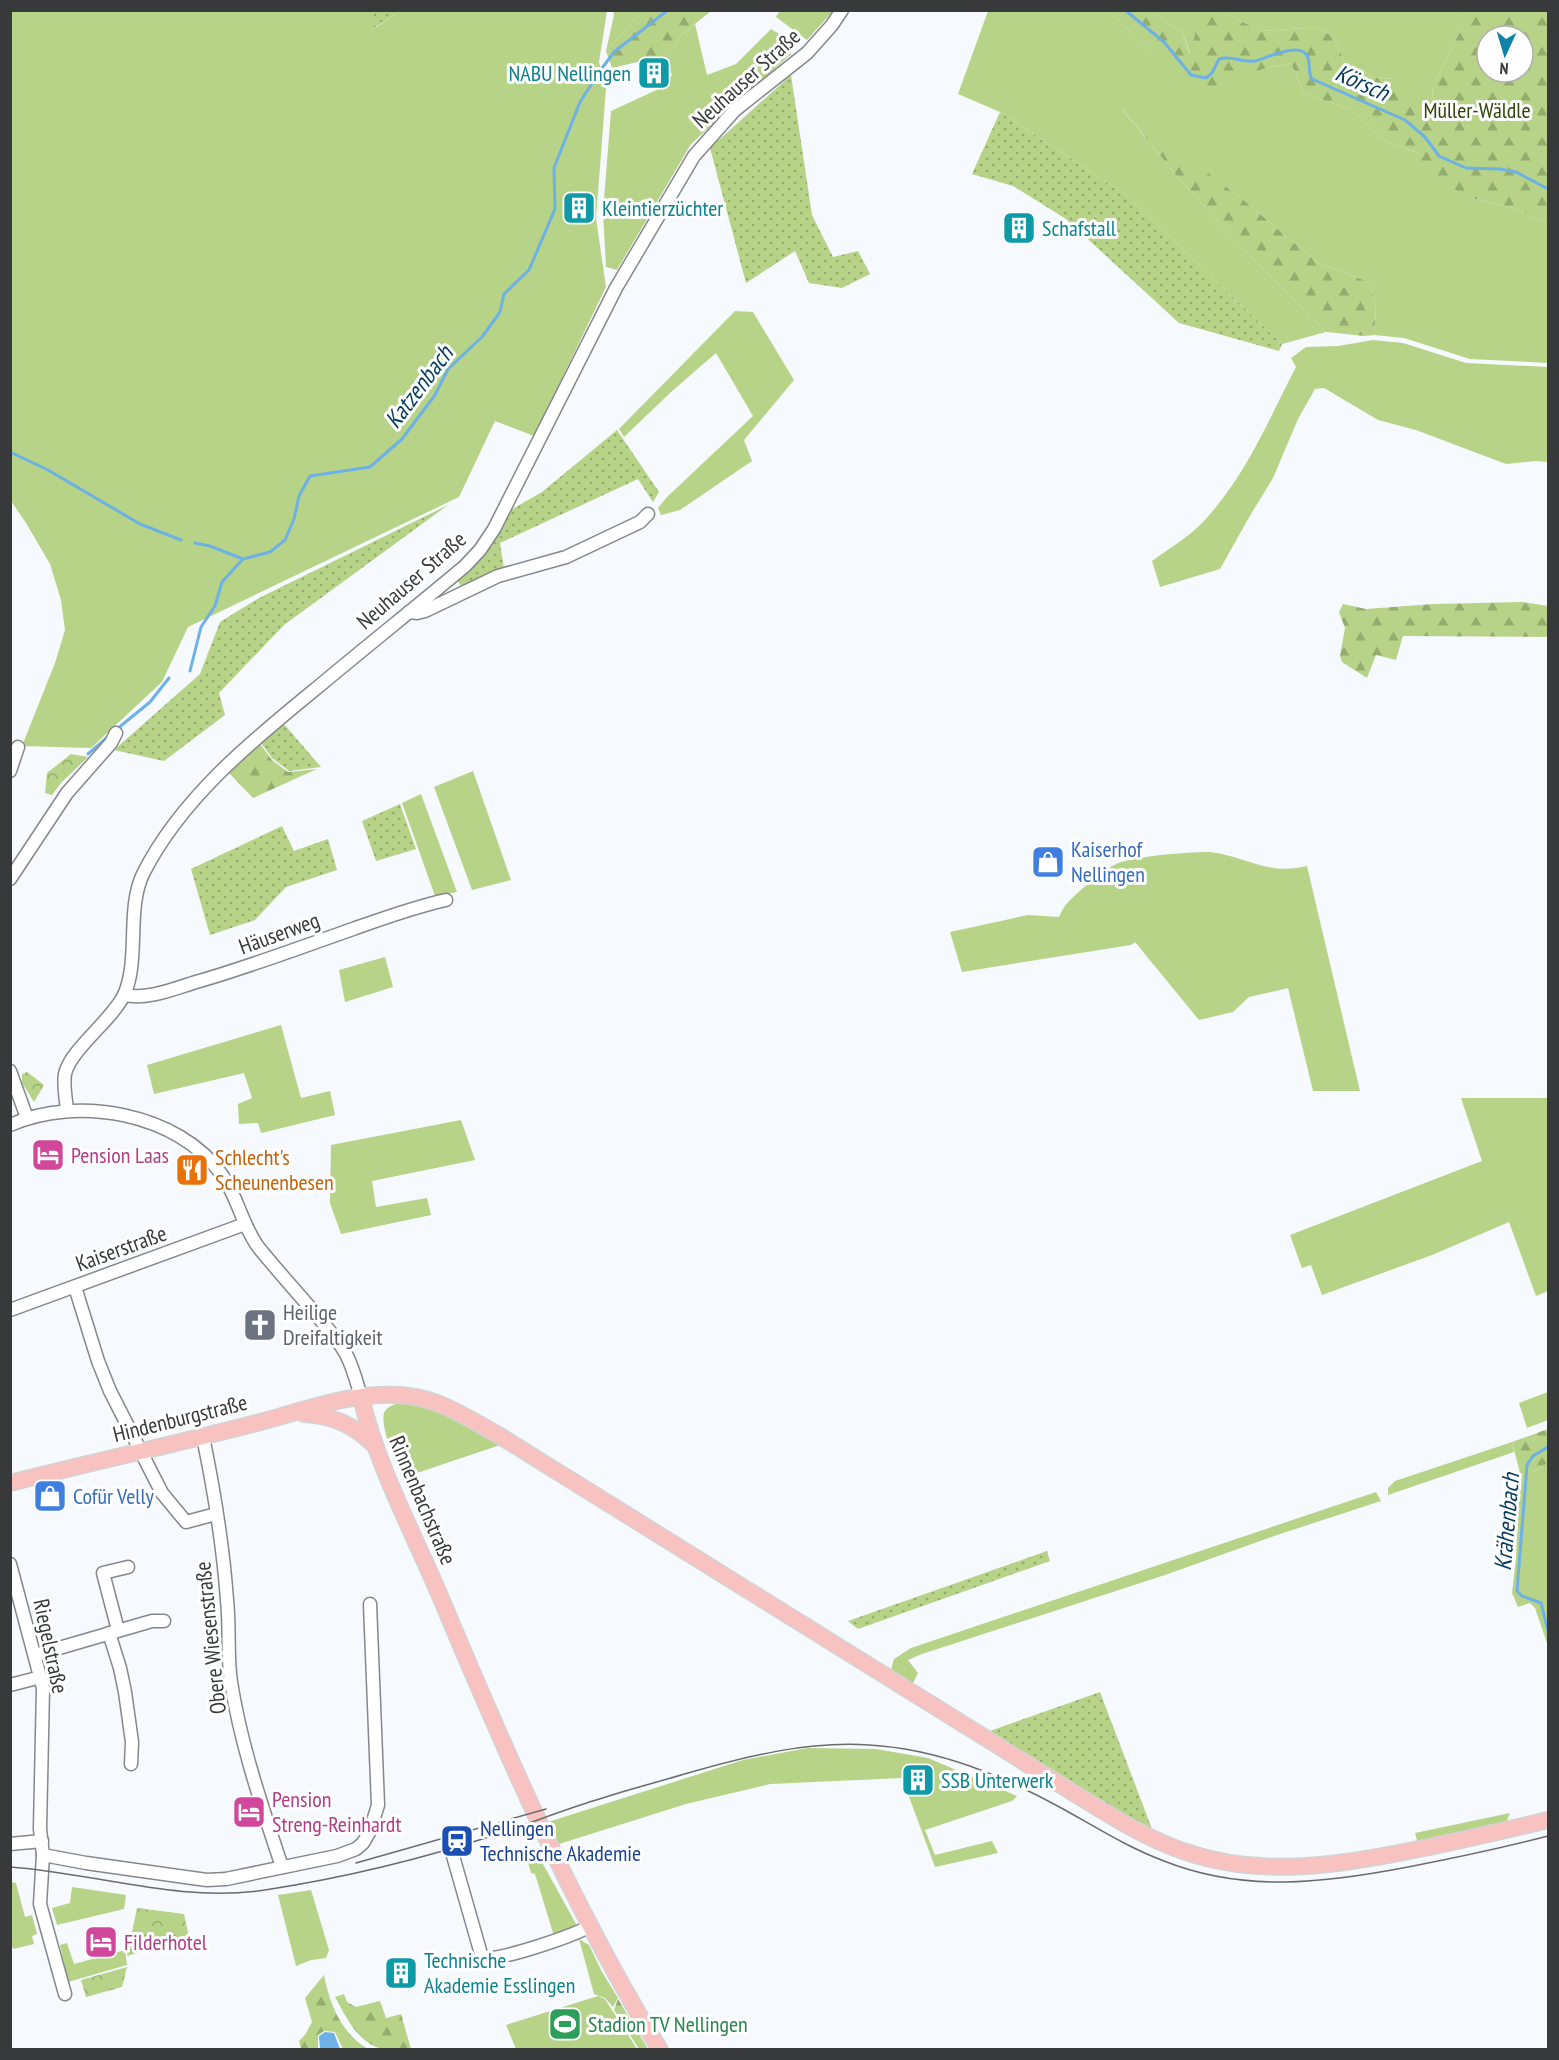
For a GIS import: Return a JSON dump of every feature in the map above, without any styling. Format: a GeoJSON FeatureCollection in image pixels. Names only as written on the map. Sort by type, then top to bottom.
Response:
{"type":"FeatureCollection","features":[{"type":"Feature","properties":{"kind":"main road","name":"Hindenburgstraße"},"geometry":{"type":"LineString","coordinates":[[10,1483],[203,1437],[337,1401],[384,1395],[409,1396],[465,1416],[1124,1824],[1187,1853],[1240,1866],[1297,1867],[1399,1853],[1548,1821]]}},
{"type":"Feature","properties":{"kind":"main road","name":"Rinnenbachstraße"},"geometry":{"type":"LineString","coordinates":[[361,1397],[375,1447],[496,1731],[590,1926],[660,2049]]}},
{"type":"Feature","properties":{"kind":"main road"},"geometry":{"type":"LineString","coordinates":[[292,1414],[315,1415],[344,1423],[366,1437],[375,1447]]}},
{"type":"Feature","properties":{"kind":"street","name":"Neuhauser Straße"},"geometry":{"type":"LineString","coordinates":[[67,1110],[65,1078],[69,1063],[114,1011],[124,995],[129,977],[139,883],[167,835],[203,791],[248,747],[306,696],[465,566],[485,543],[508,504],[616,288],[694,156],[735,110],[807,53],[842,10]]}},
{"type":"Feature","properties":{"kind":"street"},"geometry":{"type":"LineString","coordinates":[[410,612],[425,611],[498,576],[566,557],[640,522],[648,514]]}},
{"type":"Feature","properties":{"kind":"street"},"geometry":{"type":"LineString","coordinates":[[10,879],[14,863],[67,794],[111,743],[116,733]]}},
{"type":"Feature","properties":{"kind":"street"},"geometry":{"type":"LineString","coordinates":[[10,771],[18,747]]}},
{"type":"Feature","properties":{"kind":"street","name":"Häuserweg"},"geometry":{"type":"LineString","coordinates":[[124,995],[145,996],[210,978],[263,962],[373,922],[446,900]]}},
{"type":"Feature","properties":{"kind":"street"},"geometry":{"type":"LineString","coordinates":[[10,1071],[27,1118]]}},
{"type":"Feature","properties":{"kind":"street","name":"Rinnenbachstraße"},"geometry":{"type":"LineString","coordinates":[[10,1125],[27,1118],[67,1110],[109,1113],[173,1131],[196,1148],[222,1174],[244,1224],[258,1246],[322,1321],[345,1353],[356,1377],[361,1397]]}},
{"type":"Feature","properties":{"kind":"street","name":"Kaiserstraße"},"geometry":{"type":"LineString","coordinates":[[10,1310],[244,1224]]}},
{"type":"Feature","properties":{"kind":"street"},"geometry":{"type":"LineString","coordinates":[[75,1287],[98,1361],[110,1391],[162,1493],[184,1521],[191,1522],[216,1514]]}},
{"type":"Feature","properties":{"kind":"street","name":"Obere Wiesenstraße"},"geometry":{"type":"LineString","coordinates":[[203,1437],[224,1560],[231,1679],[236,1707],[243,1742],[282,1867]]}},
{"type":"Feature","properties":{"kind":"street","name":"Riegelstraße"},"geometry":{"type":"LineString","coordinates":[[10,1564],[41,1677],[44,1697],[40,1829],[44,1855],[41,1910],[65,1994]]}},
{"type":"Feature","properties":{"kind":"street"},"geometry":{"type":"LineString","coordinates":[[128,1567],[103,1574],[125,1692],[132,1742],[131,1764]]}},
{"type":"Feature","properties":{"kind":"street"},"geometry":{"type":"LineString","coordinates":[[44,1855],[93,1865],[207,1880],[226,1879],[344,1854],[356,1849],[366,1839],[376,1815],[378,1790],[370,1604]]}},
{"type":"Feature","properties":{"kind":"street"},"geometry":{"type":"LineString","coordinates":[[35,1655],[152,1621],[164,1621]]}},
{"type":"Feature","properties":{"kind":"street"},"geometry":{"type":"LineString","coordinates":[[10,1685],[41,1677]]}},
{"type":"Feature","properties":{"kind":"street"},"geometry":{"type":"LineString","coordinates":[[10,1844],[42,1841]]}},
{"type":"Feature","properties":{"kind":"street"},"geometry":{"type":"LineString","coordinates":[[453,1856],[480,1954],[484,1958],[498,1957],[563,1938],[590,1926]]}},
{"type":"Feature","properties":{"kind":"green space"},"geometry":{"type":"Polygon","coordinates":[[[372,10],[375,28],[400,11],[607,11],[599,62],[606,89],[596,218],[606,287],[534,436],[495,421],[459,497],[188,627],[162,682],[91,748],[22,746],[55,663],[65,630],[61,600],[50,564],[11,501],[11,11],[372,10]]]}},
{"type":"Feature","properties":{"kind":"green space"},"geometry":{"type":"Polygon","coordinates":[[[372,10],[400,10],[400,11],[374,28],[372,10]]]}},
{"type":"Feature","properties":{"kind":"green space"},"geometry":{"type":"Polygon","coordinates":[[[780,10],[833,11],[807,40],[776,17],[780,10]]]}},
{"type":"Feature","properties":{"kind":"green space"},"geometry":{"type":"Polygon","coordinates":[[[613,11],[642,11],[606,51],[614,15],[613,11]]]}},
{"type":"Feature","properties":{"kind":"green space"},"geometry":{"type":"Polygon","coordinates":[[[642,11],[711,11],[681,35],[667,61],[654,58],[612,68],[606,51],[642,11]]]}},
{"type":"Feature","properties":{"kind":"green space"},"geometry":{"type":"Polygon","coordinates":[[[988,11],[1109,11],[1151,51],[1263,69],[1291,63],[1304,94],[1353,110],[1382,139],[1418,153],[1471,198],[1513,208],[1548,223],[1548,363],[1470,359],[1404,338],[1374,335],[1376,309],[1372,288],[1366,281],[1317,262],[1241,198],[1121,108],[1175,174],[1247,253],[1326,332],[1282,344],[1126,195],[1000,112],[958,94],[988,11]]]}},
{"type":"Feature","properties":{"kind":"green space","name":"Müller-Wäldle"},"geometry":{"type":"Polygon","coordinates":[[[1109,11],[1149,11],[1182,32],[1190,54],[1201,11],[1219,11],[1262,31],[1318,27],[1334,38],[1344,60],[1373,77],[1395,79],[1421,101],[1426,112],[1431,110],[1433,87],[1464,27],[1464,16],[1461,11],[1548,11],[1548,223],[1513,208],[1471,198],[1425,174],[1418,153],[1382,139],[1353,110],[1304,94],[1291,63],[1263,69],[1214,87],[1193,83],[1151,51],[1109,11]]]}},
{"type":"Feature","properties":{"kind":"green space"},"geometry":{"type":"Polygon","coordinates":[[[1149,11],[1201,11],[1191,55],[1182,32],[1149,11]]]}},
{"type":"Feature","properties":{"kind":"green space"},"geometry":{"type":"Polygon","coordinates":[[[1219,11],[1461,11],[1464,16],[1464,27],[1433,87],[1431,111],[1426,112],[1395,79],[1373,77],[1344,60],[1334,38],[1318,27],[1262,31],[1219,11]]]}},
{"type":"Feature","properties":{"kind":"green space"},"geometry":{"type":"Polygon","coordinates":[[[695,24],[707,75],[736,64],[771,29],[789,40],[791,54],[691,144],[617,270],[606,267],[603,212],[611,111],[661,88],[672,75],[667,61],[681,35],[695,24]]]}},
{"type":"Feature","properties":{"kind":"green space"},"geometry":{"type":"Polygon","coordinates":[[[791,75],[812,215],[833,257],[858,251],[870,274],[842,288],[809,283],[795,251],[746,283],[710,148],[791,75]]]}},
{"type":"Feature","properties":{"kind":"green space"},"geometry":{"type":"Polygon","coordinates":[[[1119,105],[1241,198],[1317,262],[1366,281],[1372,288],[1376,309],[1374,335],[1326,332],[1247,253],[1175,174],[1119,105]]]}},
{"type":"Feature","properties":{"kind":"green space"},"geometry":{"type":"Polygon","coordinates":[[[1000,112],[1126,195],[1282,344],[1279,351],[1179,323],[1066,219],[1013,186],[972,174],[1000,112]]]}},
{"type":"Feature","properties":{"kind":"green space"},"geometry":{"type":"Polygon","coordinates":[[[735,311],[753,312],[794,380],[744,440],[752,461],[680,510],[661,515],[658,508],[667,497],[753,416],[716,353],[624,437],[619,429],[735,311]]]}},
{"type":"Feature","properties":{"kind":"green space"},"geometry":{"type":"Polygon","coordinates":[[[1373,340],[1403,343],[1466,363],[1548,367],[1548,462],[1506,464],[1416,430],[1378,420],[1324,388],[1315,389],[1298,419],[1273,478],[1220,569],[1160,587],[1152,561],[1195,530],[1230,489],[1254,449],[1296,367],[1291,358],[1306,347],[1338,346],[1373,340]]]}},
{"type":"Feature","properties":{"kind":"green space"},"geometry":{"type":"Polygon","coordinates":[[[617,430],[659,492],[653,502],[638,479],[500,543],[504,568],[461,586],[457,580],[480,559],[493,541],[509,511],[542,492],[617,430]]]}},
{"type":"Feature","properties":{"kind":"green space"},"geometry":{"type":"Polygon","coordinates":[[[448,505],[284,625],[219,693],[225,715],[164,761],[114,750],[200,674],[220,622],[259,598],[448,505]]]}},
{"type":"Feature","properties":{"kind":"green space"},"geometry":{"type":"Polygon","coordinates":[[[1523,602],[1548,606],[1548,637],[1403,636],[1396,660],[1376,655],[1367,678],[1342,662],[1340,656],[1345,628],[1339,612],[1343,604],[1366,609],[1433,604],[1523,602]]]}},
{"type":"Feature","properties":{"kind":"green space"},"geometry":{"type":"Polygon","coordinates":[[[283,723],[321,767],[289,771],[272,758],[261,743],[283,723]]]}},
{"type":"Feature","properties":{"kind":"green space"},"geometry":{"type":"Polygon","coordinates":[[[260,744],[272,760],[288,772],[317,769],[253,798],[229,773],[260,744]]]}},
{"type":"Feature","properties":{"kind":"green space"},"geometry":{"type":"Polygon","coordinates":[[[71,754],[88,757],[52,795],[45,793],[47,773],[71,754]]]}},
{"type":"Feature","properties":{"kind":"green space"},"geometry":{"type":"Polygon","coordinates":[[[473,771],[511,880],[472,890],[434,787],[473,771]]]}},
{"type":"Feature","properties":{"kind":"green space"},"geometry":{"type":"Polygon","coordinates":[[[421,794],[457,892],[435,896],[402,803],[421,794]]]}},
{"type":"Feature","properties":{"kind":"green space"},"geometry":{"type":"Polygon","coordinates":[[[400,804],[416,849],[376,861],[362,821],[400,804]]]}},
{"type":"Feature","properties":{"kind":"green space"},"geometry":{"type":"Polygon","coordinates":[[[282,826],[294,851],[328,839],[337,870],[286,887],[255,920],[210,935],[191,869],[282,826]]]}},
{"type":"Feature","properties":{"kind":"green space"},"geometry":{"type":"Polygon","coordinates":[[[1209,852],[1280,869],[1307,866],[1360,1091],[1313,1091],[1288,988],[1249,997],[1233,1012],[1199,1020],[1135,942],[1131,945],[962,972],[950,932],[1028,915],[1059,917],[1075,895],[1102,872],[1116,864],[1148,857],[1209,852]]]}},
{"type":"Feature","properties":{"kind":"green space"},"geometry":{"type":"Polygon","coordinates":[[[385,957],[393,987],[345,1002],[339,970],[385,957]]]}},
{"type":"Feature","properties":{"kind":"green space"},"geometry":{"type":"Polygon","coordinates":[[[281,1025],[301,1098],[330,1091],[335,1115],[261,1133],[258,1123],[239,1124],[238,1104],[252,1098],[244,1073],[154,1094],[147,1065],[281,1025]]]}},
{"type":"Feature","properties":{"kind":"green space"},"geometry":{"type":"Polygon","coordinates":[[[27,1072],[44,1085],[34,1102],[22,1083],[22,1074],[27,1072]]]}},
{"type":"Feature","properties":{"kind":"green space"},"geometry":{"type":"Polygon","coordinates":[[[1461,1098],[1548,1098],[1548,1291],[1536,1296],[1509,1222],[1432,1255],[1322,1295],[1311,1265],[1302,1268],[1290,1235],[1482,1161],[1461,1098]]]}},
{"type":"Feature","properties":{"kind":"green space"},"geometry":{"type":"Polygon","coordinates":[[[461,1120],[475,1160],[372,1181],[376,1207],[427,1198],[431,1215],[341,1234],[330,1203],[331,1145],[461,1120]]]}},
{"type":"Feature","properties":{"kind":"green space"},"geometry":{"type":"Polygon","coordinates":[[[1548,1392],[1548,1420],[1527,1428],[1519,1403],[1548,1392]]]}},
{"type":"Feature","properties":{"kind":"green space"},"geometry":{"type":"Polygon","coordinates":[[[399,1403],[439,1412],[500,1445],[402,1478],[383,1420],[386,1409],[399,1403]]]}},
{"type":"Feature","properties":{"kind":"green space"},"geometry":{"type":"Polygon","coordinates":[[[1548,1429],[1548,1463],[1529,1474],[1520,1473],[1512,1442],[1548,1429]]]}},
{"type":"Feature","properties":{"kind":"green space"},"geometry":{"type":"Polygon","coordinates":[[[1512,1442],[1514,1452],[1388,1495],[1388,1488],[1395,1481],[1512,1442]]]}},
{"type":"Feature","properties":{"kind":"green space"},"geometry":{"type":"Polygon","coordinates":[[[1548,1463],[1548,1646],[1535,1608],[1530,1603],[1518,1607],[1512,1593],[1520,1473],[1529,1474],[1548,1463]]]}},
{"type":"Feature","properties":{"kind":"green space"},"geometry":{"type":"Polygon","coordinates":[[[1376,1492],[1381,1501],[1165,1575],[922,1654],[908,1660],[918,1673],[912,1685],[891,1670],[894,1659],[911,1648],[1376,1492]]]}},
{"type":"Feature","properties":{"kind":"green space"},"geometry":{"type":"Polygon","coordinates":[[[1047,1551],[1050,1561],[858,1629],[848,1621],[1047,1551]]]}},
{"type":"Feature","properties":{"kind":"green space"},"geometry":{"type":"Polygon","coordinates":[[[1100,1692],[1152,1829],[1090,1796],[990,1731],[1100,1692]]]}},
{"type":"Feature","properties":{"kind":"green space"},"geometry":{"type":"Polygon","coordinates":[[[808,1748],[876,1749],[928,1758],[1017,1796],[1012,1801],[925,1830],[935,1855],[992,1841],[998,1853],[935,1867],[902,1778],[770,1784],[686,1804],[559,1844],[548,1822],[743,1760],[808,1748]]]}},
{"type":"Feature","properties":{"kind":"green space"},"geometry":{"type":"Polygon","coordinates":[[[1510,1813],[1506,1823],[1418,1844],[1415,1833],[1510,1813]]]}},
{"type":"Feature","properties":{"kind":"green space"},"geometry":{"type":"Polygon","coordinates":[[[526,1855],[538,1855],[576,1924],[570,1930],[554,1936],[535,1874],[531,1873],[526,1855]]]}},
{"type":"Feature","properties":{"kind":"green space"},"geometry":{"type":"Polygon","coordinates":[[[11,1882],[16,1883],[25,1917],[32,1915],[37,1934],[32,1936],[34,1944],[13,1949],[10,1939],[11,1882]]]}},
{"type":"Feature","properties":{"kind":"green space"},"geometry":{"type":"Polygon","coordinates":[[[72,1887],[126,1895],[124,1909],[57,1925],[52,1908],[70,1903],[72,1887]]]}},
{"type":"Feature","properties":{"kind":"green space"},"geometry":{"type":"Polygon","coordinates":[[[311,1890],[329,1950],[326,1958],[311,1960],[296,1966],[278,1895],[311,1890]]]}},
{"type":"Feature","properties":{"kind":"green space"},"geometry":{"type":"Polygon","coordinates":[[[137,1908],[184,1914],[189,1937],[127,1956],[137,1908]]]}},
{"type":"Feature","properties":{"kind":"green space"},"geometry":{"type":"Polygon","coordinates":[[[579,1939],[589,1945],[618,1998],[613,2007],[605,1998],[594,1994],[579,1939]]]}},
{"type":"Feature","properties":{"kind":"green space"},"geometry":{"type":"Polygon","coordinates":[[[67,1943],[74,1964],[125,1950],[127,1965],[68,1982],[60,1945],[67,1943]]]}},
{"type":"Feature","properties":{"kind":"green space"},"geometry":{"type":"Polygon","coordinates":[[[127,1967],[122,1987],[86,1997],[81,1980],[127,1967]]]}},
{"type":"Feature","properties":{"kind":"green space"},"geometry":{"type":"Polygon","coordinates":[[[324,1975],[338,2017],[351,2035],[368,2049],[343,2049],[335,2032],[324,2031],[318,2035],[318,2049],[301,2049],[299,2041],[312,2022],[305,1998],[324,1975]]]}},
{"type":"Feature","properties":{"kind":"green space"},"geometry":{"type":"Polygon","coordinates":[[[344,1994],[347,2002],[356,2007],[380,2001],[386,2018],[401,2014],[411,2049],[386,2050],[366,2041],[354,2028],[335,1997],[344,1994]]]}},
{"type":"Feature","properties":{"kind":"green space","name":"Stadion TV Nellingen"},"geometry":{"type":"Polygon","coordinates":[[[598,1996],[605,1999],[637,2049],[516,2049],[506,2025],[598,1996]]]}},
{"type":"Feature","properties":{"kind":"green space"},"geometry":{"type":"Polygon","coordinates":[[[618,1999],[648,2049],[639,2049],[614,2010],[618,1999]]]}},
{"type":"Feature","properties":{"kind":"water"},"geometry":{"type":"Polygon","coordinates":[[[325,2032],[334,2033],[340,2049],[320,2049],[319,2036],[325,2032]]]}},
{"type":"Feature","properties":{"kind":"waterway","name":"Katzenbach"},"geometry":{"type":"LineString","coordinates":[[190,671],[201,627],[215,606],[222,582],[243,559],[270,552],[285,540],[294,519],[299,496],[310,476],[370,467],[402,439],[435,395],[448,369],[482,337],[500,312],[504,294],[529,270],[555,209],[554,168],[580,102],[614,52],[668,10]]}},
{"type":"Feature","properties":{"kind":"waterway","name":"Körsch"},"geometry":{"type":"LineString","coordinates":[[1125,10],[1164,42],[1191,75],[1206,78],[1212,73],[1219,59],[1255,61],[1288,51],[1300,51],[1307,56],[1312,79],[1405,120],[1425,137],[1439,156],[1466,168],[1516,172],[1548,189]]}},
{"type":"Feature","properties":{"kind":"waterway"},"geometry":{"type":"LineString","coordinates":[[10,452],[48,470],[140,524],[181,540]]}},
{"type":"Feature","properties":{"kind":"waterway"},"geometry":{"type":"LineString","coordinates":[[195,543],[210,546],[243,559]]}},
{"type":"Feature","properties":{"kind":"waterway","name":"Katzenbach"},"geometry":{"type":"LineString","coordinates":[[117,729],[150,702],[169,678]]}},
{"type":"Feature","properties":{"kind":"waterway","name":"Katzenbach"},"geometry":{"type":"LineString","coordinates":[[88,754],[109,736]]}},
{"type":"Feature","properties":{"kind":"waterway","name":"Krähenbach"},"geometry":{"type":"LineString","coordinates":[[1548,1447],[1533,1456],[1527,1465],[1517,1591],[1522,1596],[1541,1603],[1548,1631]]}},
{"type":"Feature","properties":{"kind":"tram line"},"geometry":{"type":"LineString","coordinates":[[10,1867],[201,1893],[265,1890],[353,1874],[411,1860],[498,1834],[607,1796],[733,1761],[778,1751],[846,1744],[921,1752],[970,1766],[1018,1786],[1151,1856],[1194,1871],[1224,1878],[1285,1882],[1315,1881],[1377,1873],[1548,1836]]}},
{"type":"Feature","properties":{"kind":"tram line"},"geometry":{"type":"LineString","coordinates":[[356,1863],[546,1809]]}},
{"type":"Feature","properties":{"kind":"place","name":"NABU Nellingen"},"geometry":{"type":"Point","coordinates":[654,73]}},
{"type":"Feature","properties":{"kind":"place","name":"Kleintierzüchter"},"geometry":{"type":"Point","coordinates":[579,208]}},
{"type":"Feature","properties":{"kind":"place","name":"Schafstall"},"geometry":{"type":"Point","coordinates":[1019,228]}},
{"type":"Feature","properties":{"kind":"place","name":"Kaiserhof Nellingen"},"geometry":{"type":"Point","coordinates":[1048,862]}},
{"type":"Feature","properties":{"kind":"place","name":"Pension Laas"},"geometry":{"type":"Point","coordinates":[48,1155]}},
{"type":"Feature","properties":{"kind":"place","name":"Schlecht's Scheunenbesen"},"geometry":{"type":"Point","coordinates":[192,1170]}},
{"type":"Feature","properties":{"kind":"place","name":"Heilige Dreifaltigkeit"},"geometry":{"type":"Point","coordinates":[260,1325]}},
{"type":"Feature","properties":{"kind":"place","name":"Cofür Velly"},"geometry":{"type":"Point","coordinates":[50,1496]}},
{"type":"Feature","properties":{"kind":"place","name":"SSB Unterwerk"},"geometry":{"type":"Point","coordinates":[918,1780]}},
{"type":"Feature","properties":{"kind":"place","name":"Pension Streng-Reinhardt"},"geometry":{"type":"Point","coordinates":[249,1812]}},
{"type":"Feature","properties":{"kind":"place","name":"Nellingen Technische Akademie"},"geometry":{"type":"Point","coordinates":[457,1841]}},
{"type":"Feature","properties":{"kind":"place","name":"Filderhotel"},"geometry":{"type":"Point","coordinates":[101,1942]}},
{"type":"Feature","properties":{"kind":"place","name":"Technische Akademie Esslingen"},"geometry":{"type":"Point","coordinates":[401,1973]}},
{"type":"Feature","properties":{"kind":"place","name":"Stadion TV Nellingen"},"geometry":{"type":"Point","coordinates":[565,2024]}}]}
